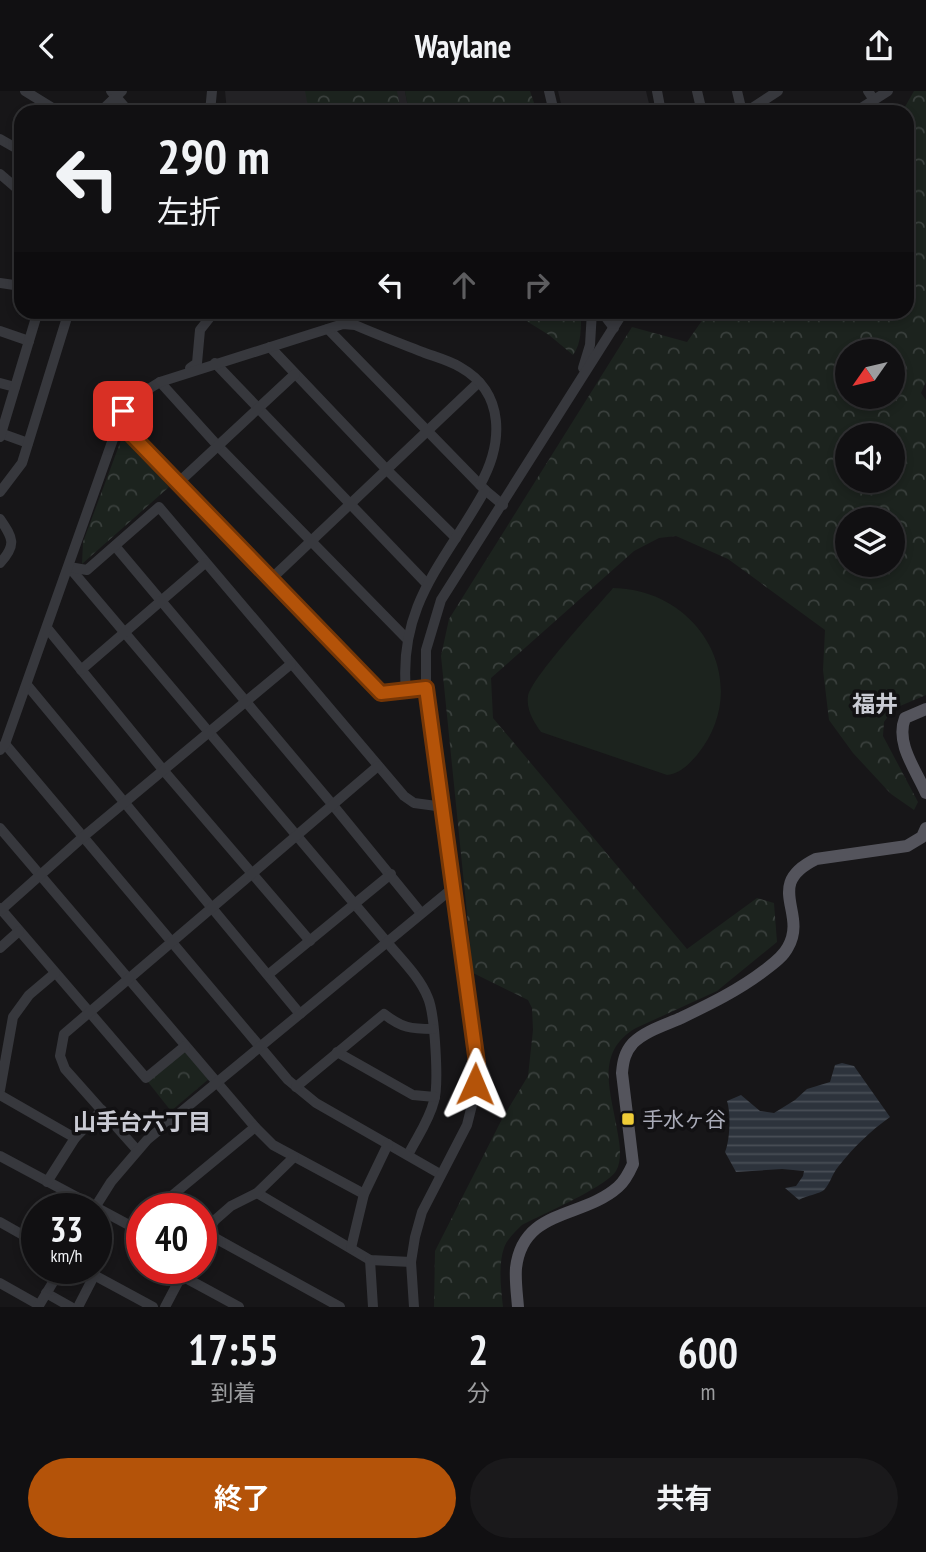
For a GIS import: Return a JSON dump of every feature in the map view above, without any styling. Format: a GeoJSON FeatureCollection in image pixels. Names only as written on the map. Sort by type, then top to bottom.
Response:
{"type":"FeatureCollection","features":[{"type":"Feature","properties":{"kind":"main road"},"geometry":{"type":"LineString","coordinates":[[926,709],[905,718],[901,728],[903,743],[926,793]]}},
{"type":"Feature","properties":{"kind":"main road"},"geometry":{"type":"LineString","coordinates":[[518,1307],[516,1270],[523,1244],[530,1232],[542,1223],[618,1188],[633,1164],[622,1073],[622,1063],[628,1049],[643,1036],[721,999],[781,957],[789,946],[792,933],[788,885],[794,872],[816,859],[907,846],[922,837],[926,828]]}},
{"type":"Feature","properties":{"kind":"street"},"geometry":{"type":"LineString","coordinates":[[25,91],[48,105]]}},
{"type":"Feature","properties":{"kind":"street"},"geometry":{"type":"LineString","coordinates":[[755,105],[778,91]]}},
{"type":"Feature","properties":{"kind":"street"},"geometry":{"type":"LineString","coordinates":[[871,96],[888,91]]}},
{"type":"Feature","properties":{"kind":"street"},"geometry":{"type":"LineString","coordinates":[[0,174],[14,186]]}},
{"type":"Feature","properties":{"kind":"street"},"geometry":{"type":"LineString","coordinates":[[28,443],[1,435],[35,319]]}},
{"type":"Feature","properties":{"kind":"street"},"geometry":{"type":"LineString","coordinates":[[0,492],[22,463],[67,319]]}},
{"type":"Feature","properties":{"kind":"street"},"geometry":{"type":"LineString","coordinates":[[185,372],[197,363],[201,330],[207,319]]}},
{"type":"Feature","properties":{"kind":"street"},"geometry":{"type":"LineString","coordinates":[[580,379],[590,345],[592,319]]}},
{"type":"Feature","properties":{"kind":"street"},"geometry":{"type":"LineString","coordinates":[[607,319],[614,328]]}},
{"type":"Feature","properties":{"kind":"street"},"geometry":{"type":"LineString","coordinates":[[414,1307],[411,1262],[422,1212],[467,1125],[477,1063],[426,688],[426,650],[441,600],[619,319]]}},
{"type":"Feature","properties":{"kind":"street"},"geometry":{"type":"LineString","coordinates":[[406,691],[406,639],[412,617],[426,584],[456,538],[482,487],[498,432],[493,401],[479,382],[461,367],[355,325],[343,324],[185,372],[160,382],[137,396],[123,411],[3,747],[296,1087],[316,1103],[440,1174]]}},
{"type":"Feature","properties":{"kind":"street"},"geometry":{"type":"LineString","coordinates":[[328,329],[426,432],[503,505]]}},
{"type":"Feature","properties":{"kind":"street"},"geometry":{"type":"LineString","coordinates":[[0,331],[29,341]]}},
{"type":"Feature","properties":{"kind":"street"},"geometry":{"type":"LineString","coordinates":[[270,347],[456,538]]}},
{"type":"Feature","properties":{"kind":"street"},"geometry":{"type":"LineString","coordinates":[[215,363],[426,584]]}},
{"type":"Feature","properties":{"kind":"street"},"geometry":{"type":"LineString","coordinates":[[178,483],[295,374]]}},
{"type":"Feature","properties":{"kind":"street"},"geometry":{"type":"LineString","coordinates":[[160,382],[217,445],[406,639]]}},
{"type":"Feature","properties":{"kind":"street"},"geometry":{"type":"LineString","coordinates":[[270,580],[479,382]]}},
{"type":"Feature","properties":{"kind":"street"},"geometry":{"type":"LineString","coordinates":[[0,383],[15,387]]}},
{"type":"Feature","properties":{"kind":"street"},"geometry":{"type":"LineString","coordinates":[[119,422],[381,693],[426,688]]}},
{"type":"Feature","properties":{"kind":"street"},"geometry":{"type":"LineString","coordinates":[[69,567],[87,570],[159,507],[404,796],[414,803],[444,807]]}},
{"type":"Feature","properties":{"kind":"street"},"geometry":{"type":"LineString","coordinates":[[0,519],[12,537],[10,552],[0,563]]}},
{"type":"Feature","properties":{"kind":"street"},"geometry":{"type":"LineString","coordinates":[[115,546],[421,913]]}},
{"type":"Feature","properties":{"kind":"street"},"geometry":{"type":"LineString","coordinates":[[81,670],[205,563]]}},
{"type":"Feature","properties":{"kind":"street"},"geometry":{"type":"LineString","coordinates":[[69,567],[386,941],[429,998],[433,1029],[435,1097],[428,1121],[408,1155]]}},
{"type":"Feature","properties":{"kind":"street"},"geometry":{"type":"LineString","coordinates":[[47,628],[164,771],[310,941]]}},
{"type":"Feature","properties":{"kind":"street"},"geometry":{"type":"LineString","coordinates":[[185,1046],[146,1078],[1,909],[291,664]]}},
{"type":"Feature","properties":{"kind":"street"},"geometry":{"type":"LineString","coordinates":[[27,685],[300,1014]]}},
{"type":"Feature","properties":{"kind":"street"},"geometry":{"type":"LineString","coordinates":[[137,1150],[65,1069],[60,1056],[64,1034],[378,766]]}},
{"type":"Feature","properties":{"kind":"street"},"geometry":{"type":"LineString","coordinates":[[0,828],[255,1127],[273,1145],[364,1194]]}},
{"type":"Feature","properties":{"kind":"street"},"geometry":{"type":"LineString","coordinates":[[269,974],[391,874]]}},
{"type":"Feature","properties":{"kind":"street"},"geometry":{"type":"LineString","coordinates":[[104,1193],[137,1150],[454,887]]}},
{"type":"Feature","properties":{"kind":"street"},"geometry":{"type":"LineString","coordinates":[[0,948],[19,931]]}},
{"type":"Feature","properties":{"kind":"street"},"geometry":{"type":"LineString","coordinates":[[55,973],[29,995],[13,1017],[0,1092],[75,1138]]}},
{"type":"Feature","properties":{"kind":"street"},"geometry":{"type":"LineString","coordinates":[[296,1087],[384,1014],[409,1029],[433,1029]]}},
{"type":"Feature","properties":{"kind":"street"},"geometry":{"type":"LineString","coordinates":[[337,1052],[413,1095],[435,1097]]}},
{"type":"Feature","properties":{"kind":"street"},"geometry":{"type":"LineString","coordinates":[[47,1182],[75,1138],[102,1109]]}},
{"type":"Feature","properties":{"kind":"street"},"geometry":{"type":"LineString","coordinates":[[175,1193],[255,1127]]}},
{"type":"Feature","properties":{"kind":"street"},"geometry":{"type":"LineString","coordinates":[[351,1248],[364,1194],[388,1144]]}},
{"type":"Feature","properties":{"kind":"street"},"geometry":{"type":"LineString","coordinates":[[0,1156],[67,1193]]}},
{"type":"Feature","properties":{"kind":"street"},"geometry":{"type":"LineString","coordinates":[[217,1218],[231,1206],[257,1193],[294,1157]]}},
{"type":"Feature","properties":{"kind":"street"},"geometry":{"type":"LineString","coordinates":[[257,1193],[370,1260],[411,1262]]}},
{"type":"Feature","properties":{"kind":"street"},"geometry":{"type":"LineString","coordinates":[[0,1222],[21,1234]]}},
{"type":"Feature","properties":{"kind":"street"},"geometry":{"type":"LineString","coordinates":[[217,1244],[340,1307]]}},
{"type":"Feature","properties":{"kind":"street"},"geometry":{"type":"LineString","coordinates":[[370,1260],[373,1307]]}},
{"type":"Feature","properties":{"kind":"street"},"geometry":{"type":"LineString","coordinates":[[0,1283],[38,1306],[52,1284]]}},
{"type":"Feature","properties":{"kind":"street"},"geometry":{"type":"LineString","coordinates":[[78,1307],[90,1284]]}},
{"type":"Feature","properties":{"kind":"street"},"geometry":{"type":"LineString","coordinates":[[111,1284],[153,1307]]}},
{"type":"Feature","properties":{"kind":"street"},"geometry":{"type":"LineString","coordinates":[[165,1307],[177,1284]]}},
{"type":"Feature","properties":{"kind":"street"},"geometry":{"type":"LineString","coordinates":[[202,1284],[239,1307]]}},
{"type":"Feature","properties":{"kind":"street"},"geometry":{"type":"LineString","coordinates":[[46,1293],[71,1307]]}},
{"type":"Feature","properties":{"kind":"shaded area"},"geometry":{"type":"Polygon","coordinates":[[[225,91],[405,91],[408,105],[226,105],[225,91]]]}},
{"type":"Feature","properties":{"kind":"shaded area"},"geometry":{"type":"Polygon","coordinates":[[[558,91],[646,91],[649,105],[561,105],[558,91]]]}},
{"type":"Feature","properties":{"kind":"shaded area"},"geometry":{"type":"Polygon","coordinates":[[[842,1063],[854,1066],[890,1117],[850,1153],[824,1190],[799,1200],[785,1188],[796,1186],[804,1171],[782,1169],[736,1172],[725,1152],[729,1127],[727,1101],[741,1095],[760,1111],[774,1113],[807,1089],[830,1082],[835,1065],[842,1063]]]}},
{"type":"Feature","properties":{"kind":"green space"},"geometry":{"type":"Polygon","coordinates":[[[305,91],[397,91],[400,105],[308,105],[305,91]]]}},
{"type":"Feature","properties":{"kind":"green space"},"geometry":{"type":"Polygon","coordinates":[[[405,91],[530,91],[535,105],[408,105],[405,91]]]}},
{"type":"Feature","properties":{"kind":"green space"},"geometry":{"type":"Polygon","coordinates":[[[914,91],[926,91],[926,382],[921,393],[926,400],[926,695],[893,709],[884,722],[883,736],[918,802],[914,810],[891,794],[853,753],[829,720],[823,670],[825,630],[728,559],[676,536],[659,538],[634,551],[491,678],[493,718],[687,949],[757,898],[774,903],[777,942],[717,991],[636,1028],[614,1049],[609,1075],[619,1144],[618,1167],[610,1178],[600,1185],[522,1225],[509,1238],[501,1262],[503,1307],[434,1307],[435,1251],[502,1119],[528,1076],[533,1030],[532,1008],[528,1000],[473,973],[441,656],[449,619],[632,327],[687,342],[703,319],[914,319],[914,105],[906,105],[914,91]]]}},
{"type":"Feature","properties":{"kind":"green space"},"geometry":{"type":"Polygon","coordinates":[[[523,319],[581,319],[579,340],[573,355],[549,335],[523,319]]]}},
{"type":"Feature","properties":{"kind":"green space"},"geometry":{"type":"Polygon","coordinates":[[[123,435],[169,487],[82,564],[83,542],[123,435]]]}},
{"type":"Feature","properties":{"kind":"green space"},"geometry":{"type":"Polygon","coordinates":[[[613,588],[644,593],[671,605],[693,623],[709,645],[719,671],[721,699],[714,727],[697,755],[676,773],[667,775],[541,732],[529,711],[528,696],[532,687],[566,642],[613,588]]]}},
{"type":"Feature","properties":{"kind":"green space"},"geometry":{"type":"Polygon","coordinates":[[[186,1049],[210,1078],[171,1111],[148,1082],[186,1049]]]}},
{"type":"Feature","properties":{"kind":"place","name":"手水ヶ谷"},"geometry":{"type":"Point","coordinates":[628,1119]}},
{"type":"Feature","properties":{"kind":"district","name":"福井"},"geometry":{"type":"Point","coordinates":[875,703]}},
{"type":"Feature","properties":{"kind":"district","name":"山手台六丁目"},"geometry":{"type":"Point","coordinates":[142,1121]}},
{"type":"Feature","properties":{"kind":"route"},"geometry":{"type":"LineString","coordinates":[[123,411],[119,422],[381,693],[426,688],[477,1063],[475,1084]]}}]}
